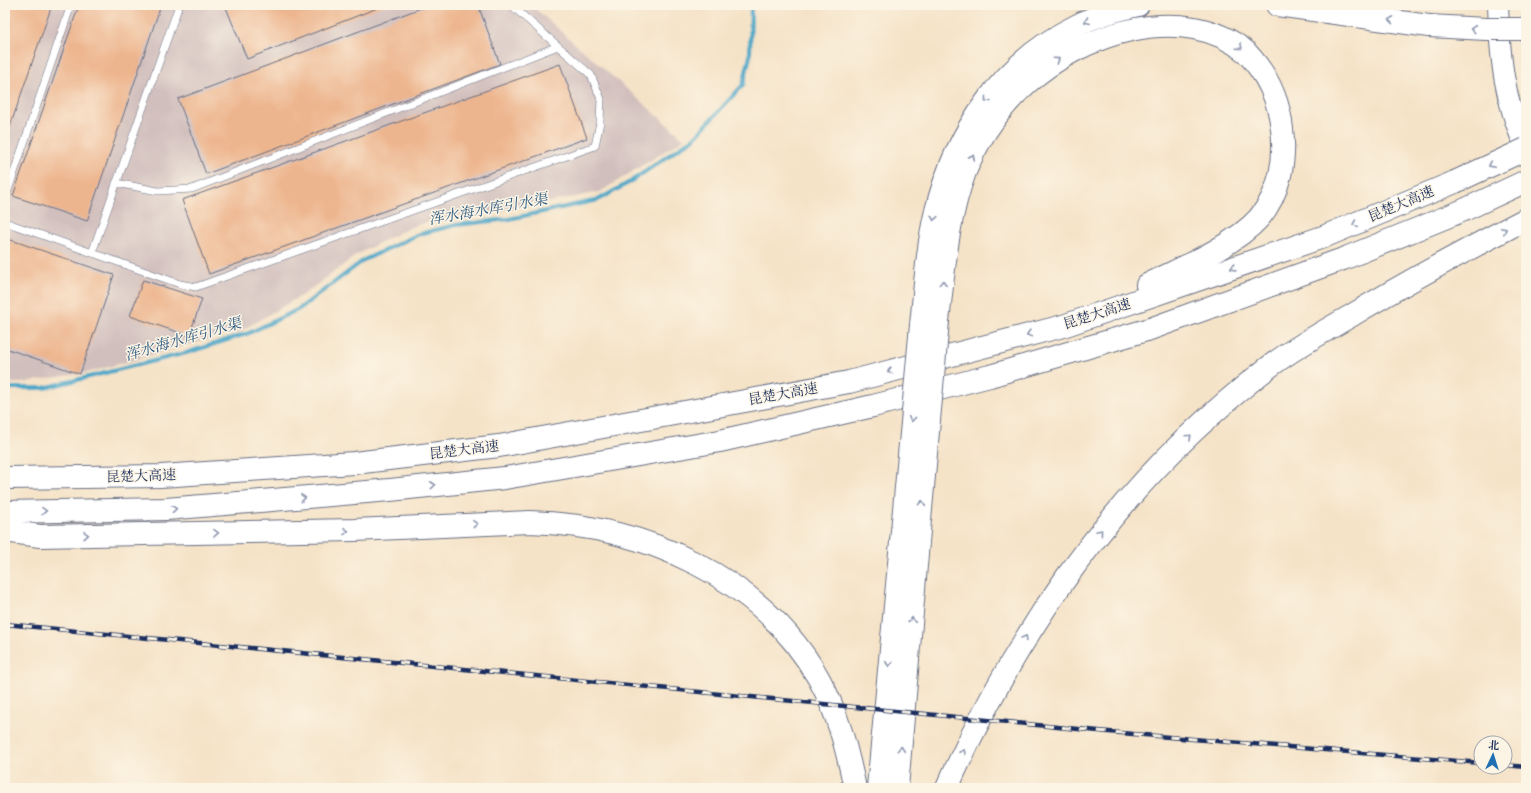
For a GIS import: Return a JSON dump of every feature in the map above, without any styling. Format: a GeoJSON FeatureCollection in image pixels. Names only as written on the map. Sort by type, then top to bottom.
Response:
{"type":"FeatureCollection","features":[{"type":"Feature","properties":{"kind":"highway"},"geometry":{"type":"LineString","coordinates":[[930,323],[928,258],[933,224],[939,198],[959,146],[981,107],[995,88],[1012,70],[1054,37],[1079,24],[1100,16],[1138,5]]}},
{"type":"Feature","properties":{"kind":"highway"},"geometry":{"type":"LineString","coordinates":[[1277,5],[1429,26],[1486,29],[1526,29]]}},
{"type":"Feature","properties":{"kind":"highway"},"geometry":{"type":"LineString","coordinates":[[878,788],[909,542],[930,323],[953,215],[962,182],[971,160],[984,136],[1013,97],[1030,80],[1074,49],[1115,30],[1138,23],[1159,19],[1178,19],[1196,23],[1213,29],[1228,37],[1242,48],[1253,60],[1271,89],[1277,105],[1282,127],[1283,155],[1281,172],[1269,203],[1248,229],[1234,239],[1195,261],[1063,326]]}},
{"type":"Feature","properties":{"kind":"highway","name":"昆楚大高速"},"geometry":{"type":"LineString","coordinates":[[5,478],[168,476],[354,463],[499,446],[850,382],[1063,326],[1323,237],[1455,182],[1526,150]]}},
{"type":"Feature","properties":{"kind":"highway","name":"昆楚大高速"},"geometry":{"type":"LineString","coordinates":[[5,512],[166,509],[405,488],[505,478],[720,441],[873,406],[990,376],[1150,329],[1343,258],[1464,210],[1526,181]]}},
{"type":"Feature","properties":{"kind":"highway"},"geometry":{"type":"LineString","coordinates":[[947,788],[984,709],[1033,624],[1096,537],[1133,493],[1175,450],[1220,408],[1270,366],[1390,292],[1526,219]]}},
{"type":"Feature","properties":{"kind":"highway"},"geometry":{"type":"LineString","coordinates":[[5,531],[40,536],[338,531],[555,522],[632,538],[668,550],[710,571],[734,586],[752,600],[780,626],[800,650],[819,679],[834,711],[846,748],[855,788]]}},
{"type":"Feature","properties":{"kind":"highway"},"geometry":{"type":"LineString","coordinates":[[897,788],[909,542]]}},
{"type":"Feature","properties":{"kind":"main road"},"geometry":{"type":"LineString","coordinates":[[1498,5],[1499,38],[1503,74],[1514,119],[1526,150]]}},
{"type":"Feature","properties":{"kind":"lane"},"geometry":{"type":"LineString","coordinates":[[5,199],[71,5]]}},
{"type":"Feature","properties":{"kind":"lane"},"geometry":{"type":"LineString","coordinates":[[92,253],[179,5]]}},
{"type":"Feature","properties":{"kind":"lane"},"geometry":{"type":"LineString","coordinates":[[5,222],[180,284],[196,287],[595,146],[600,122],[601,99],[591,75],[511,5]]}},
{"type":"Feature","properties":{"kind":"lane"},"geometry":{"type":"LineString","coordinates":[[116,183],[158,191],[192,189],[558,46]]}},
{"type":"Feature","properties":{"kind":"shaded area"},"geometry":{"type":"Polygon","coordinates":[[[5,5],[531,5],[684,139],[600,192],[497,212],[455,216],[416,225],[358,254],[304,294],[242,330],[90,372],[21,383],[5,383],[5,5]]]}},
{"type":"Feature","properties":{"kind":"building"},"geometry":{"type":"Polygon","coordinates":[[[5,5],[52,5],[5,141],[5,5]]]}},
{"type":"Feature","properties":{"kind":"building"},"geometry":{"type":"Polygon","coordinates":[[[79,5],[161,5],[87,221],[13,196],[79,5]]]}},
{"type":"Feature","properties":{"kind":"building"},"geometry":{"type":"Polygon","coordinates":[[[225,5],[385,5],[247,59],[225,5]]]}},
{"type":"Feature","properties":{"kind":"building"},"geometry":{"type":"Polygon","coordinates":[[[429,5],[478,5],[500,64],[206,174],[178,99],[429,5]]]}},
{"type":"Feature","properties":{"kind":"building"},"geometry":{"type":"Polygon","coordinates":[[[560,64],[587,138],[209,274],[182,200],[560,64]]]}},
{"type":"Feature","properties":{"kind":"building"},"geometry":{"type":"Polygon","coordinates":[[[5,238],[114,275],[80,374],[5,348],[5,238]]]}},
{"type":"Feature","properties":{"kind":"building"},"geometry":{"type":"Polygon","coordinates":[[[143,280],[202,299],[189,336],[130,316],[143,280]]]}},
{"type":"Feature","properties":{"kind":"waterway","name":"浑水海水库引水渠"},"geometry":{"type":"LineString","coordinates":[[5,388],[44,388],[186,353],[249,333],[299,309],[364,260],[419,234],[456,225],[509,219],[598,200],[630,182],[694,138],[743,85],[750,56],[751,5]]}},
{"type":"Feature","properties":{"kind":"railway"},"geometry":{"type":"LineString","coordinates":[[5,624],[1109,732],[1473,762]]}},
{"type":"Feature","properties":{"kind":"railway"},"geometry":{"type":"LineString","coordinates":[[1513,766],[1526,767]]}}]}
